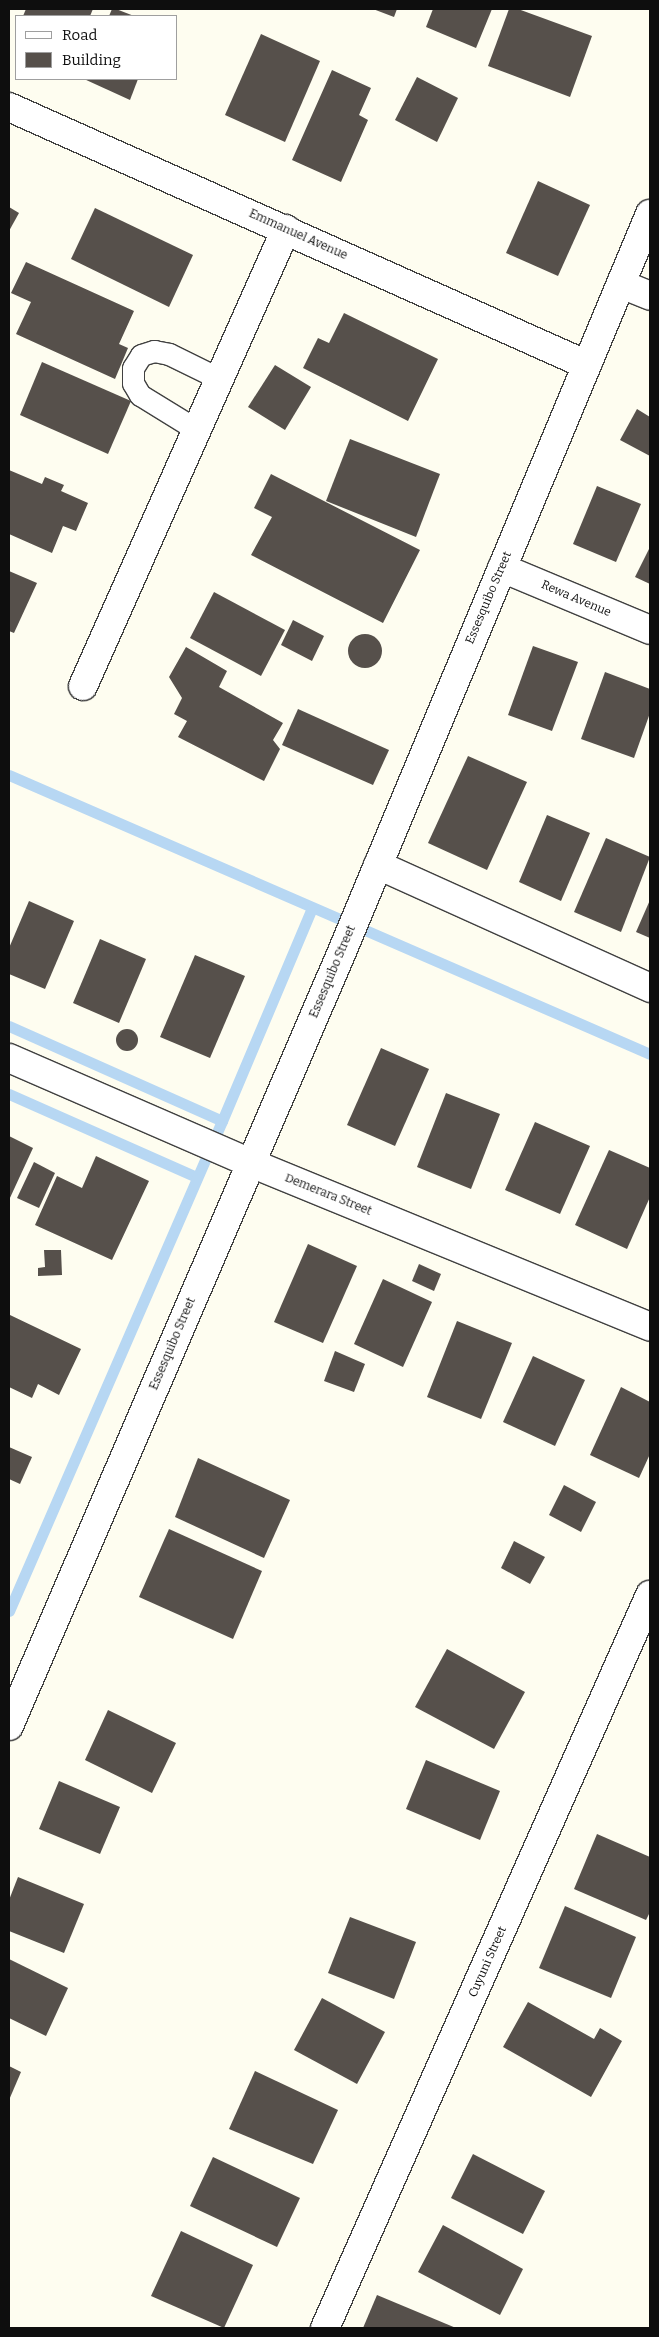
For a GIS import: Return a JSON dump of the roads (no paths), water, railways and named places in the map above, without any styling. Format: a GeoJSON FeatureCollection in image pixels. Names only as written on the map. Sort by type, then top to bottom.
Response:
{"type":"FeatureCollection","features":[{"type":"Feature","properties":{"kind":"street","name":"Emmanuel Avenue"},"geometry":{"type":"LineString","coordinates":[[9,107],[587,365]]}},
{"type":"Feature","properties":{"kind":"street","name":"Essesquibo Street"},"geometry":{"type":"LineString","coordinates":[[9,1726],[341,954],[650,214]]}},
{"type":"Feature","properties":{"kind":"street"},"geometry":{"type":"LineString","coordinates":[[83,686],[286,230]]}},
{"type":"Feature","properties":{"kind":"street"},"geometry":{"type":"LineString","coordinates":[[621,284],[650,296]]}},
{"type":"Feature","properties":{"kind":"street","name":"Rewa Avenue"},"geometry":{"type":"LineString","coordinates":[[502,568],[650,630]]}},
{"type":"Feature","properties":{"kind":"street"},"geometry":{"type":"LineString","coordinates":[[378,865],[650,988]]}},
{"type":"Feature","properties":{"kind":"street","name":"Demerara Street"},"geometry":{"type":"LineString","coordinates":[[9,1058],[251,1163],[650,1327]]}},
{"type":"Feature","properties":{"kind":"street","name":"Cuyuni Street"},"geometry":{"type":"LineString","coordinates":[[325,2328],[650,1595]]}},
{"type":"Feature","properties":{"kind":"lane"},"geometry":{"type":"LineString","coordinates":[[197,430],[140,395],[133,383],[134,368],[141,355],[154,351],[169,354],[220,379]]}},
{"type":"Feature","properties":{"kind":"waterway"},"geometry":{"type":"LineString","coordinates":[[9,775],[650,1054]]}},
{"type":"Feature","properties":{"kind":"waterway"},"geometry":{"type":"LineString","coordinates":[[9,1026],[222,1121],[312,908]]}},
{"type":"Feature","properties":{"kind":"waterway"},"geometry":{"type":"LineString","coordinates":[[9,1094],[196,1177]]}},
{"type":"Feature","properties":{"kind":"waterway"},"geometry":{"type":"LineString","coordinates":[[9,1611],[222,1121]]}}]}
